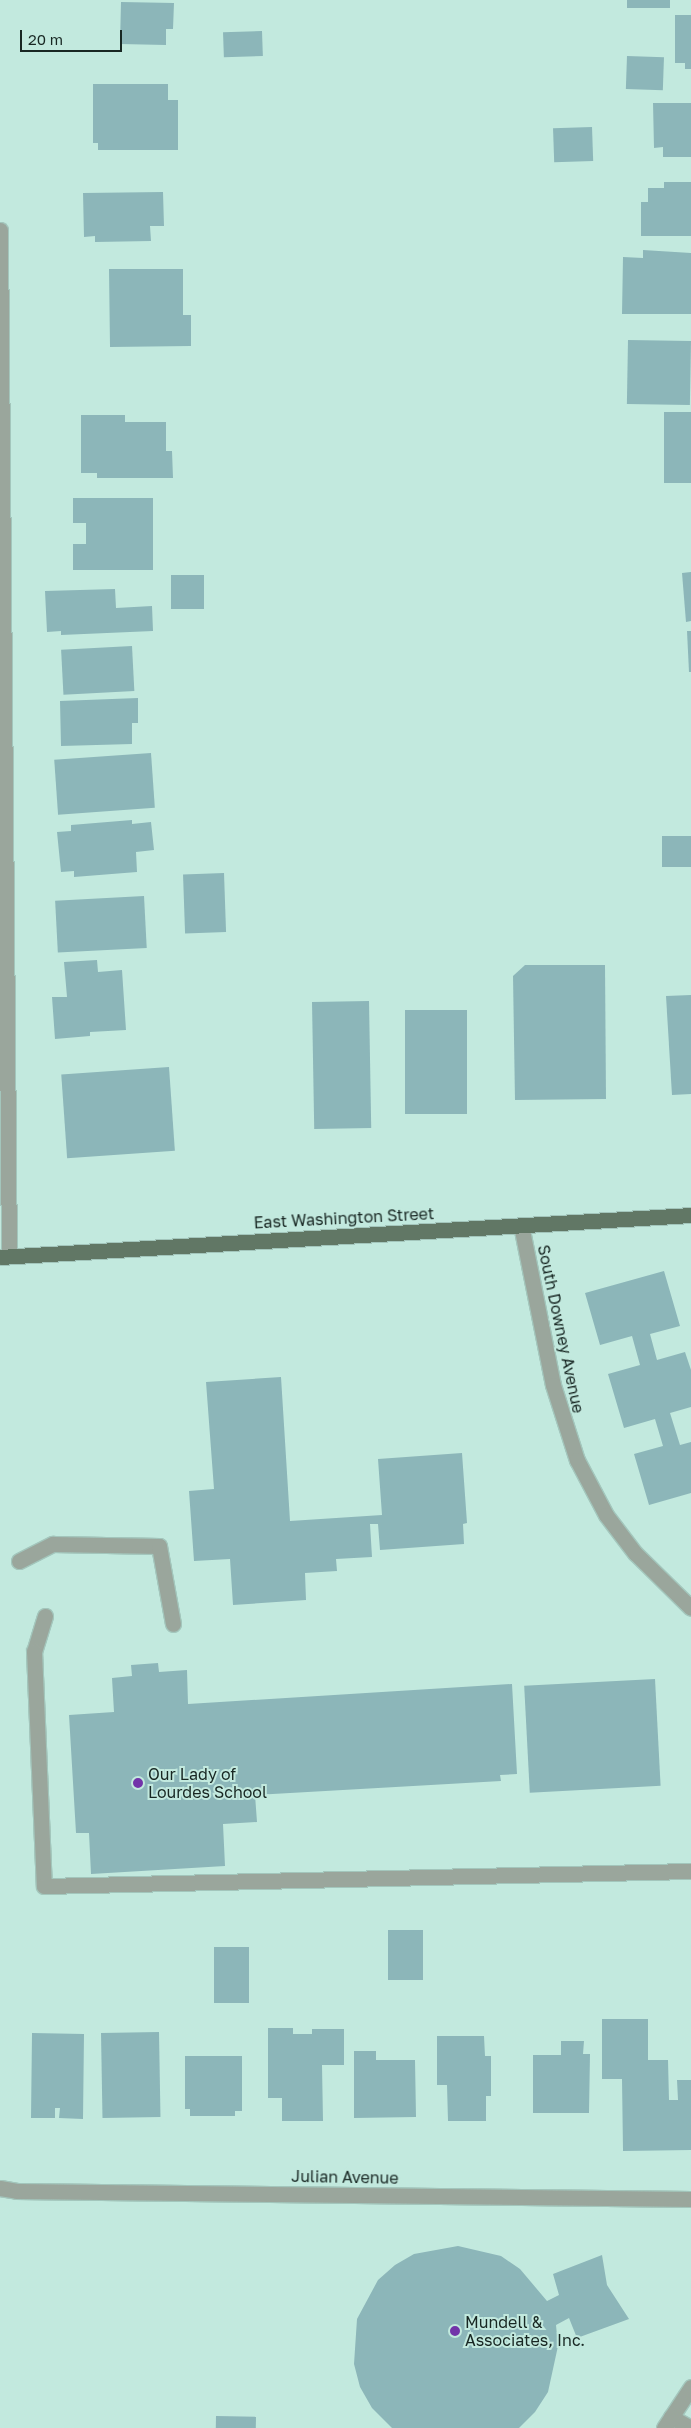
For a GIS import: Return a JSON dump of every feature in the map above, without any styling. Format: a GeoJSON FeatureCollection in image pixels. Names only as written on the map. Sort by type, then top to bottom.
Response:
{"type":"FeatureCollection","features":[{"type":"Feature","properties":{"kind":"main road","name":"East Washington Street"},"geometry":{"type":"LineString","coordinates":[[4,1256],[691,1215]]}},
{"type":"Feature","properties":{"kind":"street"},"geometry":{"type":"LineString","coordinates":[[0,230],[4,1256]]}},
{"type":"Feature","properties":{"kind":"street","name":"South Downey Avenue"},"geometry":{"type":"LineString","coordinates":[[521,1225],[553,1385],[577,1460],[598,1502],[635,1554],[691,1608]]}},
{"type":"Feature","properties":{"kind":"street"},"geometry":{"type":"LineString","coordinates":[[18,1561],[53,1544],[159,1546],[173,1624]]}},
{"type":"Feature","properties":{"kind":"street"},"geometry":{"type":"LineString","coordinates":[[45,1616],[34,1651],[44,1886],[691,1871]]}},
{"type":"Feature","properties":{"kind":"street","name":"Julian Avenue"},"geometry":{"type":"LineString","coordinates":[[0,2188],[17,2191],[691,2198]]}},
{"type":"Feature","properties":{"kind":"street"},"geometry":{"type":"LineString","coordinates":[[691,2387],[667,2423],[691,2428]]}},
{"type":"Feature","properties":{"kind":"building"},"geometry":{"type":"Polygon","coordinates":[[[627,0],[670,0],[670,8],[627,8],[627,0]]]}},
{"type":"Feature","properties":{"kind":"building"},"geometry":{"type":"Polygon","coordinates":[[[121,2],[174,3],[173,29],[166,29],[166,45],[120,44],[121,2]]]}},
{"type":"Feature","properties":{"kind":"building"},"geometry":{"type":"Polygon","coordinates":[[[675,15],[691,15],[691,69],[685,69],[685,63],[675,63],[675,15]]]}},
{"type":"Feature","properties":{"kind":"building"},"geometry":{"type":"Polygon","coordinates":[[[262,31],[263,56],[224,57],[223,32],[262,31]]]}},
{"type":"Feature","properties":{"kind":"building"},"geometry":{"type":"Polygon","coordinates":[[[627,56],[664,57],[663,90],[626,89],[627,56]]]}},
{"type":"Feature","properties":{"kind":"building"},"geometry":{"type":"Polygon","coordinates":[[[93,84],[168,84],[168,100],[178,100],[178,150],[98,150],[98,143],[93,143],[93,84]]]}},
{"type":"Feature","properties":{"kind":"building"},"geometry":{"type":"Polygon","coordinates":[[[653,103],[691,103],[691,157],[663,157],[663,147],[654,148],[653,103]]]}},
{"type":"Feature","properties":{"kind":"building"},"geometry":{"type":"Polygon","coordinates":[[[592,127],[593,161],[554,162],[553,128],[592,127]]]}},
{"type":"Feature","properties":{"kind":"building"},"geometry":{"type":"Polygon","coordinates":[[[664,182],[691,182],[691,236],[641,236],[641,202],[648,202],[648,188],[664,188],[664,182]]]}},
{"type":"Feature","properties":{"kind":"building"},"geometry":{"type":"Polygon","coordinates":[[[163,192],[164,226],[150,226],[151,241],[95,242],[95,236],[84,237],[83,193],[163,192]]]}},
{"type":"Feature","properties":{"kind":"building"},"geometry":{"type":"Polygon","coordinates":[[[643,250],[691,253],[691,314],[622,314],[623,257],[643,258],[643,250]]]}},
{"type":"Feature","properties":{"kind":"building"},"geometry":{"type":"Polygon","coordinates":[[[109,269],[183,269],[183,315],[191,315],[191,346],[110,347],[109,269]]]}},
{"type":"Feature","properties":{"kind":"building"},"geometry":{"type":"Polygon","coordinates":[[[628,340],[691,341],[690,405],[627,404],[628,340]]]}},
{"type":"Feature","properties":{"kind":"building"},"geometry":{"type":"Polygon","coordinates":[[[664,412],[691,412],[691,483],[664,483],[664,412]]]}},
{"type":"Feature","properties":{"kind":"building"},"geometry":{"type":"Polygon","coordinates":[[[81,415],[125,415],[125,422],[166,422],[166,451],[172,451],[173,478],[97,478],[97,473],[81,473],[81,415]]]}},
{"type":"Feature","properties":{"kind":"building"},"geometry":{"type":"Polygon","coordinates":[[[73,498],[153,498],[153,570],[73,570],[73,544],[86,544],[86,523],[73,523],[73,498]]]}},
{"type":"Feature","properties":{"kind":"building"},"geometry":{"type":"Polygon","coordinates":[[[691,572],[691,621],[686,622],[682,573],[691,572]]]}},
{"type":"Feature","properties":{"kind":"building"},"geometry":{"type":"Polygon","coordinates":[[[171,575],[204,575],[204,609],[171,609],[171,575]]]}},
{"type":"Feature","properties":{"kind":"building"},"geometry":{"type":"Polygon","coordinates":[[[115,589],[116,608],[152,606],[153,631],[61,635],[61,631],[47,632],[45,591],[115,589]]]}},
{"type":"Feature","properties":{"kind":"building"},"geometry":{"type":"Polygon","coordinates":[[[687,631],[691,631],[691,672],[689,672],[687,631]]]}},
{"type":"Feature","properties":{"kind":"building"},"geometry":{"type":"Polygon","coordinates":[[[132,646],[134,691],[63,695],[61,650],[132,646]]]}},
{"type":"Feature","properties":{"kind":"building"},"geometry":{"type":"Polygon","coordinates":[[[138,698],[138,723],[132,723],[132,744],[61,746],[60,701],[138,698]]]}},
{"type":"Feature","properties":{"kind":"building"},"geometry":{"type":"Polygon","coordinates":[[[151,753],[155,808],[58,815],[54,760],[151,753]]]}},
{"type":"Feature","properties":{"kind":"building"},"geometry":{"type":"Polygon","coordinates":[[[132,820],[132,824],[151,822],[154,850],[136,852],[137,872],[74,877],[74,871],[61,872],[57,832],[71,831],[71,825],[132,820]]]}},
{"type":"Feature","properties":{"kind":"building"},"geometry":{"type":"Polygon","coordinates":[[[662,836],[691,836],[691,867],[662,867],[662,836]]]}},
{"type":"Feature","properties":{"kind":"building"},"geometry":{"type":"Polygon","coordinates":[[[224,873],[226,932],[185,933],[183,874],[224,873]]]}},
{"type":"Feature","properties":{"kind":"building"},"geometry":{"type":"Polygon","coordinates":[[[144,896],[147,948],[58,953],[55,901],[144,896]]]}},
{"type":"Feature","properties":{"kind":"building"},"geometry":{"type":"Polygon","coordinates":[[[97,960],[98,972],[122,970],[126,1030],[90,1032],[90,1036],[55,1039],[52,997],[67,997],[64,962],[97,960]]]}},
{"type":"Feature","properties":{"kind":"building"},"geometry":{"type":"Polygon","coordinates":[[[525,965],[605,965],[606,1099],[515,1100],[513,976],[525,965]]]}},
{"type":"Feature","properties":{"kind":"building"},"geometry":{"type":"Polygon","coordinates":[[[691,995],[691,1094],[672,1095],[666,996],[691,995]]]}},
{"type":"Feature","properties":{"kind":"building"},"geometry":{"type":"Polygon","coordinates":[[[369,1001],[371,1128],[314,1129],[312,1002],[369,1001]]]}},
{"type":"Feature","properties":{"kind":"building"},"geometry":{"type":"Polygon","coordinates":[[[405,1010],[467,1010],[467,1114],[405,1114],[405,1010]]]}},
{"type":"Feature","properties":{"kind":"building"},"geometry":{"type":"Polygon","coordinates":[[[169,1067],[175,1151],[67,1158],[61,1075],[169,1067]]]}},
{"type":"Feature","properties":{"kind":"building"},"geometry":{"type":"Polygon","coordinates":[[[664,1271],[680,1326],[650,1334],[657,1360],[685,1352],[691,1370],[691,1407],[670,1413],[680,1445],[691,1442],[691,1493],[649,1505],[634,1454],[663,1446],[655,1419],[624,1428],[608,1374],[640,1365],[632,1336],[600,1345],[585,1293],[664,1271]]]}},
{"type":"Feature","properties":{"kind":"building"},"geometry":{"type":"Polygon","coordinates":[[[281,1377],[290,1521],[382,1515],[378,1459],[462,1453],[467,1523],[463,1524],[464,1544],[380,1550],[378,1524],[370,1524],[372,1557],[336,1559],[337,1571],[305,1573],[306,1600],[233,1605],[230,1559],[194,1561],[189,1491],[214,1489],[206,1382],[281,1377]]]}},
{"type":"Feature","properties":{"kind":"building"},"geometry":{"type":"Polygon","coordinates":[[[158,1663],[159,1672],[187,1670],[188,1704],[512,1684],[517,1774],[500,1775],[501,1781],[255,1795],[257,1822],[223,1824],[225,1866],[91,1874],[89,1833],[76,1833],[69,1715],[114,1712],[112,1678],[132,1676],[131,1665],[158,1663]]]}},
{"type":"Feature","properties":{"kind":"building"},"geometry":{"type":"Polygon","coordinates":[[[655,1679],[661,1786],[530,1793],[524,1686],[655,1679]]]}},
{"type":"Feature","properties":{"kind":"building"},"geometry":{"type":"Polygon","coordinates":[[[388,1930],[423,1930],[423,1980],[388,1980],[388,1930]]]}},
{"type":"Feature","properties":{"kind":"building"},"geometry":{"type":"Polygon","coordinates":[[[214,1947],[249,1947],[249,2003],[214,2003],[214,1947]]]}},
{"type":"Feature","properties":{"kind":"building"},"geometry":{"type":"Polygon","coordinates":[[[602,2019],[648,2019],[648,2060],[668,2060],[669,2100],[678,2100],[677,2080],[691,2080],[691,2150],[623,2151],[622,2079],[602,2079],[602,2019]]]}},
{"type":"Feature","properties":{"kind":"building"},"geometry":{"type":"Polygon","coordinates":[[[268,2028],[293,2028],[293,2034],[312,2034],[312,2029],[344,2029],[344,2065],[322,2065],[323,2121],[282,2121],[282,2098],[268,2098],[268,2028]]]}},
{"type":"Feature","properties":{"kind":"building"},"geometry":{"type":"Polygon","coordinates":[[[159,2032],[160,2117],[102,2118],[101,2033],[159,2032]]]}},
{"type":"Feature","properties":{"kind":"building"},"geometry":{"type":"Polygon","coordinates":[[[32,2033],[84,2034],[83,2119],[59,2118],[60,2108],[55,2108],[55,2118],[31,2118],[32,2033]]]}},
{"type":"Feature","properties":{"kind":"building"},"geometry":{"type":"Polygon","coordinates":[[[437,2036],[484,2036],[485,2056],[491,2056],[491,2096],[486,2096],[486,2121],[448,2121],[447,2085],[437,2085],[437,2036]]]}},
{"type":"Feature","properties":{"kind":"building"},"geometry":{"type":"Polygon","coordinates":[[[561,2041],[584,2041],[583,2054],[590,2054],[589,2113],[533,2113],[533,2055],[561,2055],[561,2041]]]}},
{"type":"Feature","properties":{"kind":"building"},"geometry":{"type":"Polygon","coordinates":[[[354,2051],[376,2051],[376,2060],[415,2060],[416,2117],[354,2118],[354,2051]]]}},
{"type":"Feature","properties":{"kind":"building"},"geometry":{"type":"Polygon","coordinates":[[[185,2056],[242,2056],[242,2111],[235,2111],[235,2116],[190,2116],[190,2109],[185,2109],[185,2056]]]}},
{"type":"Feature","properties":{"kind":"building","name":"Mundell & Associates, Inc."},"geometry":{"type":"Polygon","coordinates":[[[458,2246],[501,2256],[520,2269],[547,2301],[559,2295],[553,2274],[602,2255],[607,2285],[629,2319],[577,2338],[569,2318],[556,2325],[558,2346],[548,2392],[535,2412],[519,2428],[392,2428],[372,2408],[360,2387],[354,2364],[357,2319],[378,2280],[395,2265],[414,2254],[458,2246]]]}},
{"type":"Feature","properties":{"kind":"building"},"geometry":{"type":"Polygon","coordinates":[[[216,2416],[256,2417],[256,2428],[216,2428],[216,2416]]]}},
{"type":"Feature","properties":{"kind":"place","name":"Our Lady of Lourdes School"},"geometry":{"type":"Point","coordinates":[138,1783]}},
{"type":"Feature","properties":{"kind":"place","name":"Mundell & Associates, Inc."},"geometry":{"type":"Point","coordinates":[455,2331]}}]}
